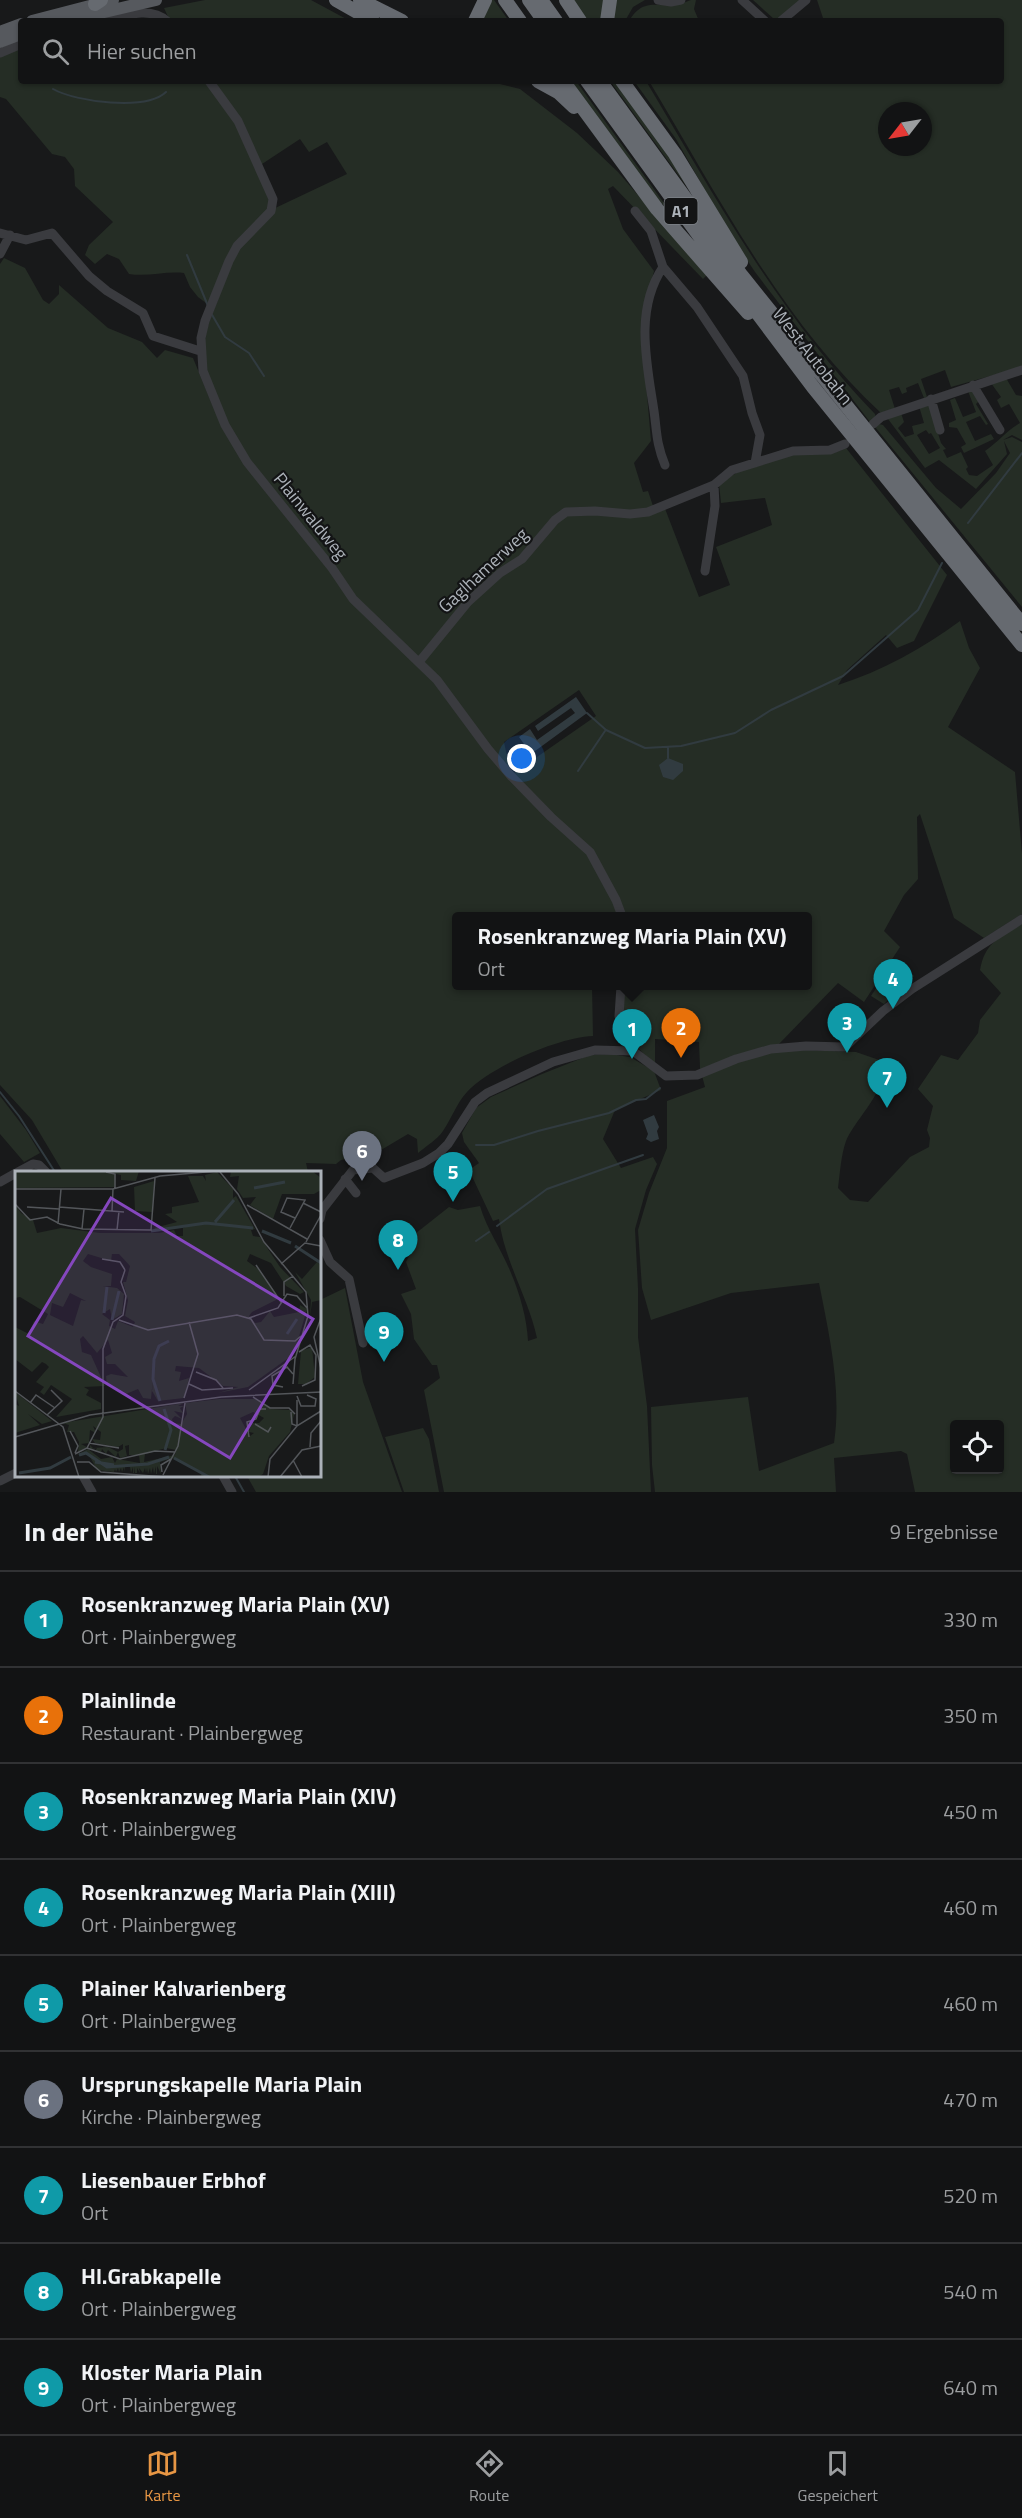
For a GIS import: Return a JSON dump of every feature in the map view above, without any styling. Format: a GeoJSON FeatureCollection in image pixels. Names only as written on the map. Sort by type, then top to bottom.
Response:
{"type":"FeatureCollection","features":[{"type":"Feature","properties":{"kind":"highway"},"geometry":{"type":"LineString","coordinates":[[336,0],[368,18]]}},
{"type":"Feature","properties":{"kind":"highway"},"geometry":{"type":"LineString","coordinates":[[360,0],[396,18]]}},
{"type":"Feature","properties":{"kind":"highway"},"geometry":{"type":"LineString","coordinates":[[476,18],[484,0]]}},
{"type":"Feature","properties":{"kind":"highway"},"geometry":{"type":"LineString","coordinates":[[505,0],[518,18]]}},
{"type":"Feature","properties":{"kind":"highway"},"geometry":{"type":"LineString","coordinates":[[529,0],[542,18]]}},
{"type":"Feature","properties":{"kind":"highway"},"geometry":{"type":"LineString","coordinates":[[541,0],[554,18]]}},
{"type":"Feature","properties":{"kind":"highway"},"geometry":{"type":"LineString","coordinates":[[566,0],[578,18]]}},
{"type":"Feature","properties":{"kind":"highway"},"geometry":{"type":"LineString","coordinates":[[607,18],[610,0]]}},
{"type":"Feature","properties":{"kind":"highway"},"geometry":{"type":"LineString","coordinates":[[543,84],[558,92],[590,118]]}},
{"type":"Feature","properties":{"kind":"highway"},"geometry":{"type":"LineString","coordinates":[[565,84],[636,182],[680,237],[749,315],[776,339]]}},
{"type":"Feature","properties":{"kind":"highway","name":"West Autobahn"},"geometry":{"type":"LineString","coordinates":[[589,84],[776,339],[1022,645]]}},
{"type":"Feature","properties":{"kind":"highway","name":"West Autobahn"},"geometry":{"type":"LineString","coordinates":[[602,84],[721,248],[1022,624]]}},
{"type":"Feature","properties":{"kind":"highway"},"geometry":{"type":"LineString","coordinates":[[624,84],[675,154],[747,270],[761,298]]}},
{"type":"Feature","properties":{"kind":"main road"},"geometry":{"type":"LineString","coordinates":[[42,18],[113,0]]}},
{"type":"Feature","properties":{"kind":"main road"},"geometry":{"type":"LineString","coordinates":[[79,18],[156,0]]}},
{"type":"Feature","properties":{"kind":"main road"},"geometry":{"type":"LineString","coordinates":[[0,32],[18,25]]}},
{"type":"Feature","properties":{"kind":"main road"},"geometry":{"type":"LineString","coordinates":[[0,42],[18,35]]}},
{"type":"Feature","properties":{"kind":"street"},"geometry":{"type":"LineString","coordinates":[[658,0],[671,2],[681,0]]}},
{"type":"Feature","properties":{"kind":"street"},"geometry":{"type":"LineString","coordinates":[[742,0],[762,18]]}},
{"type":"Feature","properties":{"kind":"street"},"geometry":{"type":"LineString","coordinates":[[785,18],[806,0]]}},
{"type":"Feature","properties":{"kind":"street"},"geometry":{"type":"LineString","coordinates":[[116,18],[145,13],[155,14],[162,18]]}},
{"type":"Feature","properties":{"kind":"street"},"geometry":{"type":"LineString","coordinates":[[0,53],[18,45]]}},
{"type":"Feature","properties":{"kind":"street","name":"Plainwaldweg"},"geometry":{"type":"LineString","coordinates":[[211,84],[238,121],[273,199],[271,211],[237,246],[205,321],[200,351],[203,371],[210,393],[225,425],[246,462],[332,568],[353,600],[438,680],[488,749],[511,776],[551,817],[590,852],[620,912]]}},
{"type":"Feature","properties":{"kind":"street"},"geometry":{"type":"LineString","coordinates":[[635,211],[651,231],[663,267],[697,308],[743,376],[760,435],[755,463]]}},
{"type":"Feature","properties":{"kind":"street"},"geometry":{"type":"LineString","coordinates":[[0,254],[5,234],[26,240],[52,232],[89,276],[107,291],[143,313],[153,336],[200,351]]}},
{"type":"Feature","properties":{"kind":"street"},"geometry":{"type":"LineString","coordinates":[[663,267],[657,276],[646,311],[645,334],[656,445],[664,465]]}},
{"type":"Feature","properties":{"kind":"street"},"geometry":{"type":"LineString","coordinates":[[873,424],[881,417],[1022,370]]}},
{"type":"Feature","properties":{"kind":"street"},"geometry":{"type":"LineString","coordinates":[[973,385],[1000,430]]}},
{"type":"Feature","properties":{"kind":"street"},"geometry":{"type":"LineString","coordinates":[[931,399],[940,430]]}},
{"type":"Feature","properties":{"kind":"street","name":"Gaglhamerweg"},"geometry":{"type":"LineString","coordinates":[[419,662],[468,602],[500,573],[522,559],[555,520],[566,512],[595,511],[630,514],[648,512],[714,485],[732,470],[792,451],[830,450],[845,444]]}},
{"type":"Feature","properties":{"kind":"street"},"geometry":{"type":"LineString","coordinates":[[705,571],[715,506],[714,485]]}},
{"type":"Feature","properties":{"kind":"street"},"geometry":{"type":"LineString","coordinates":[[621,990],[619,1016],[633,1051],[666,1076],[697,1075],[736,1059],[771,1049],[806,1046],[845,1047],[883,1011],[912,989],[1022,919]]}},
{"type":"Feature","properties":{"kind":"street"},"geometry":{"type":"LineString","coordinates":[[321,1215],[322,1210],[353,1170],[373,1168],[384,1178],[423,1163],[448,1144],[476,1102],[501,1085],[553,1062],[595,1050],[633,1051]]}},
{"type":"Feature","properties":{"kind":"street"},"geometry":{"type":"LineString","coordinates":[[21,1171],[33,1164],[39,1165],[44,1171]]}},
{"type":"Feature","properties":{"kind":"street"},"geometry":{"type":"LineString","coordinates":[[0,1182],[15,1174]]}},
{"type":"Feature","properties":{"kind":"street"},"geometry":{"type":"LineString","coordinates":[[345,1179],[356,1193]]}},
{"type":"Feature","properties":{"kind":"street"},"geometry":{"type":"LineString","coordinates":[[321,1242],[330,1262],[349,1279],[363,1343]]}},
{"type":"Feature","properties":{"kind":"street"},"geometry":{"type":"LineString","coordinates":[[0,1481],[15,1474]]}},
{"type":"Feature","properties":{"kind":"street"},"geometry":{"type":"LineString","coordinates":[[84,1477],[92,1492]]}},
{"type":"Feature","properties":{"kind":"street"},"geometry":{"type":"LineString","coordinates":[[224,1477],[232,1492]]}},
{"type":"Feature","properties":{"kind":"shaded area"},"geometry":{"type":"Polygon","coordinates":[[[205,0],[311,0],[344,18],[169,18],[164,8],[205,0]]]}},
{"type":"Feature","properties":{"kind":"shaded area"},"geometry":{"type":"Polygon","coordinates":[[[486,0],[494,0],[507,18],[480,18],[486,0]]]}},
{"type":"Feature","properties":{"kind":"shaded area"},"geometry":{"type":"Polygon","coordinates":[[[571,0],[606,0],[603,18],[584,18],[571,0]]]}},
{"type":"Feature","properties":{"kind":"shaded area"},"geometry":{"type":"Polygon","coordinates":[[[615,0],[645,0],[633,7],[627,18],[612,18],[615,0]]]}},
{"type":"Feature","properties":{"kind":"shaded area"},"geometry":{"type":"Polygon","coordinates":[[[696,0],[694,9],[698,18],[631,18],[642,7],[696,0]]]}},
{"type":"Feature","properties":{"kind":"shaded area"},"geometry":{"type":"Polygon","coordinates":[[[753,0],[802,0],[781,18],[773,18],[753,0]]]}},
{"type":"Feature","properties":{"kind":"shaded area"},"geometry":{"type":"Polygon","coordinates":[[[817,0],[1022,0],[1022,367],[951,387],[945,370],[921,379],[927,397],[924,398],[918,383],[906,388],[907,392],[902,394],[899,387],[889,390],[895,409],[881,413],[845,377],[813,338],[782,298],[754,256],[651,84],[1004,84],[1004,18],[823,18],[817,0]]]}},
{"type":"Feature","properties":{"kind":"shaded area"},"geometry":{"type":"Polygon","coordinates":[[[18,45],[18,84],[500,84],[520,89],[577,133],[618,172],[707,275],[703,279],[613,186],[608,189],[623,229],[654,271],[641,325],[651,441],[634,463],[643,492],[648,491],[654,509],[664,506],[699,597],[730,585],[716,547],[772,525],[765,498],[721,503],[719,484],[747,468],[778,458],[799,454],[828,454],[846,448],[947,575],[914,641],[897,648],[886,635],[847,670],[838,685],[902,658],[960,621],[969,648],[980,668],[948,727],[1015,772],[1022,854],[1022,914],[984,938],[954,918],[920,814],[917,817],[918,879],[904,895],[884,931],[900,947],[864,1002],[838,983],[779,1044],[804,1050],[856,1052],[882,1061],[884,1071],[882,1081],[871,1103],[846,1141],[838,1188],[850,1200],[868,1202],[910,1157],[929,1147],[930,1138],[927,1130],[933,1106],[918,1089],[941,1055],[958,1060],[978,1033],[980,1020],[1001,993],[980,970],[985,953],[994,942],[1022,924],[1022,1492],[915,1492],[907,1454],[901,1451],[834,1458],[836,1492],[655,1492],[651,1407],[748,1397],[759,1471],[834,1443],[835,1383],[819,1283],[731,1293],[651,1320],[642,1288],[638,1230],[649,1193],[667,1148],[667,1101],[705,1087],[700,1068],[699,1042],[655,1039],[655,1063],[638,1048],[624,1020],[624,990],[812,990],[812,912],[452,912],[452,990],[592,990],[593,1036],[562,1042],[526,1055],[478,1082],[460,1101],[441,1134],[418,1153],[417,1139],[408,1134],[376,1153],[341,1160],[336,1164],[306,1163],[308,1171],[62,1171],[32,1120],[0,1085],[0,264],[4,258],[25,268],[43,300],[49,304],[59,294],[59,285],[108,328],[142,342],[157,358],[165,350],[193,358],[214,409],[204,354],[207,330],[218,300],[206,303],[198,297],[190,287],[184,273],[129,274],[119,259],[107,254],[95,264],[85,255],[89,245],[113,222],[75,186],[74,169],[65,157],[52,154],[6,99],[0,97],[0,52],[18,45]],[[300,139],[259,166],[273,199],[271,210],[347,174],[327,142],[309,152],[300,139]],[[579,690],[504,742],[511,775],[596,716],[579,690]]]}},
{"type":"Feature","properties":{"kind":"shaded area"},"geometry":{"type":"Polygon","coordinates":[[[570,84],[578,84],[674,217],[639,178],[570,84]]]}},
{"type":"Feature","properties":{"kind":"shaded area"},"geometry":{"type":"Polygon","coordinates":[[[612,84],[619,84],[663,146],[703,209],[612,84]]]}},
{"type":"Feature","properties":{"kind":"shaded area"},"geometry":{"type":"Polygon","coordinates":[[[636,84],[648,84],[724,212],[779,296],[809,337],[875,414],[876,419],[870,422],[755,272],[729,233],[676,139],[636,84]]]}},
{"type":"Feature","properties":{"kind":"shaded area"},"geometry":{"type":"Polygon","coordinates":[[[1006,378],[1016,395],[1022,396],[1022,440],[1012,435],[1003,440],[1012,437],[1022,442],[1022,607],[875,427],[879,424],[883,425],[936,488],[961,509],[996,473],[1010,453],[1004,441],[1007,454],[976,489],[939,460],[925,468],[888,419],[901,413],[904,422],[898,428],[905,437],[914,434],[912,426],[924,423],[919,406],[929,404],[941,443],[946,449],[943,450],[947,458],[961,452],[969,475],[977,476],[993,465],[985,451],[1020,423],[1009,404],[1001,408],[997,400],[1001,397],[991,383],[1006,378]],[[926,430],[917,435],[929,454],[940,448],[931,433],[929,434],[926,430]]]}},
{"type":"Feature","properties":{"kind":"shaded area"},"geometry":{"type":"Polygon","coordinates":[[[971,389],[979,401],[976,404],[988,424],[986,425],[980,416],[966,422],[975,441],[991,434],[994,439],[964,453],[961,447],[966,444],[957,428],[949,427],[949,423],[956,420],[950,400],[955,398],[963,417],[976,412],[968,391],[971,389]]]}},
{"type":"Feature","properties":{"kind":"shaded area"},"geometry":{"type":"Polygon","coordinates":[[[576,697],[587,713],[531,754],[519,737],[530,729],[537,740],[575,713],[571,708],[538,731],[535,726],[576,697]]]}},
{"type":"Feature","properties":{"kind":"shaded area"},"geometry":{"type":"Polygon","coordinates":[[[668,758],[683,764],[683,771],[673,780],[663,777],[659,765],[668,758]]]}},
{"type":"Feature","properties":{"kind":"shaded area"},"geometry":{"type":"Polygon","coordinates":[[[895,959],[914,976],[884,1004],[871,996],[895,959]]]}},
{"type":"Feature","properties":{"kind":"shaded area"},"geometry":{"type":"Polygon","coordinates":[[[610,1054],[630,1057],[654,1071],[661,1090],[615,1110],[603,1139],[621,1168],[653,1157],[657,1164],[646,1190],[635,1229],[638,1337],[647,1406],[651,1492],[444,1492],[424,1390],[440,1378],[437,1365],[432,1365],[414,1339],[411,1314],[401,1294],[416,1289],[406,1262],[410,1254],[406,1241],[449,1207],[458,1210],[480,1206],[517,1289],[525,1315],[528,1341],[537,1338],[506,1249],[499,1219],[493,1221],[469,1170],[479,1163],[464,1142],[462,1133],[476,1108],[491,1097],[590,1055],[610,1054]]]}},
{"type":"Feature","properties":{"kind":"shaded area"},"geometry":{"type":"Polygon","coordinates":[[[0,1096],[40,1153],[24,1162],[0,1134],[0,1096]]]}},
{"type":"Feature","properties":{"kind":"shaded area"},"geometry":{"type":"Polygon","coordinates":[[[654,1115],[659,1127],[657,1131],[659,1139],[651,1142],[646,1139],[648,1134],[643,1120],[654,1115]]]}},
{"type":"Feature","properties":{"kind":"shaded area"},"geometry":{"type":"Polygon","coordinates":[[[345,1288],[363,1382],[402,1492],[256,1492],[248,1477],[321,1477],[321,1300],[345,1288]]]}},
{"type":"Feature","properties":{"kind":"shaded area"},"geometry":{"type":"Polygon","coordinates":[[[423,1428],[429,1439],[439,1492],[404,1492],[385,1437],[423,1428]]]}},
{"type":"Feature","properties":{"kind":"waterway"},"geometry":{"type":"LineString","coordinates":[[53,89],[94,101],[128,103],[156,98],[166,92]]}},
{"type":"Feature","properties":{"kind":"waterway"},"geometry":{"type":"LineString","coordinates":[[187,255],[208,306]]}},
{"type":"Feature","properties":{"kind":"waterway"},"geometry":{"type":"LineString","coordinates":[[211,313],[225,337],[249,353],[264,376]]}},
{"type":"Feature","properties":{"kind":"waterway"},"geometry":{"type":"LineString","coordinates":[[968,523],[1022,453]]}},
{"type":"Feature","properties":{"kind":"waterway"},"geometry":{"type":"LineString","coordinates":[[587,713],[606,730],[645,748],[681,746],[735,733],[771,710],[843,676],[918,610],[942,563]]}},
{"type":"Feature","properties":{"kind":"waterway"},"geometry":{"type":"LineString","coordinates":[[578,771],[605,731]]}},
{"type":"Feature","properties":{"kind":"waterway"},"geometry":{"type":"LineString","coordinates":[[668,747],[668,758]]}},
{"type":"Feature","properties":{"kind":"waterway"},"geometry":{"type":"LineString","coordinates":[[476,1145],[494,1145],[609,1113],[636,1100],[646,1099],[660,1088]]}},
{"type":"Feature","properties":{"kind":"waterway"},"geometry":{"type":"LineString","coordinates":[[0,1092],[19,1116],[54,1171]]}},
{"type":"Feature","properties":{"kind":"waterway"},"geometry":{"type":"LineString","coordinates":[[497,1226],[547,1189],[643,1155]]}},
{"type":"Feature","properties":{"kind":"waterway"},"geometry":{"type":"LineString","coordinates":[[476,1241],[489,1232]]}},
{"type":"Feature","properties":{"kind":"waterway"},"geometry":{"type":"LineString","coordinates":[[236,1477],[244,1492]]}},
{"type":"Feature","properties":{"kind":"place","name":"Rosenkranzweg Maria Plain (XIII)"},"geometry":{"type":"Point","coordinates":[893,1009]}},
{"type":"Feature","properties":{"kind":"place","name":"Rosenkranzweg Maria Plain (XIV)"},"geometry":{"type":"Point","coordinates":[847,1053]}},
{"type":"Feature","properties":{"kind":"place","name":"Plainlinde"},"geometry":{"type":"Point","coordinates":[681,1058]}},
{"type":"Feature","properties":{"kind":"place","name":"Rosenkranzweg Maria Plain (XV)"},"geometry":{"type":"Point","coordinates":[632,1059]}},
{"type":"Feature","properties":{"kind":"place","name":"Liesenbauer Erbhof"},"geometry":{"type":"Point","coordinates":[887,1108]}},
{"type":"Feature","properties":{"kind":"place","name":"Ursprungskapelle Maria Plain"},"geometry":{"type":"Point","coordinates":[362,1181]}},
{"type":"Feature","properties":{"kind":"place","name":"Plainer Kalvarienberg"},"geometry":{"type":"Point","coordinates":[453,1202]}},
{"type":"Feature","properties":{"kind":"place","name":"Hl.Grabkapelle"},"geometry":{"type":"Point","coordinates":[398,1270]}},
{"type":"Feature","properties":{"kind":"place","name":"Kloster Maria Plain"},"geometry":{"type":"Point","coordinates":[384,1362]}}]}
